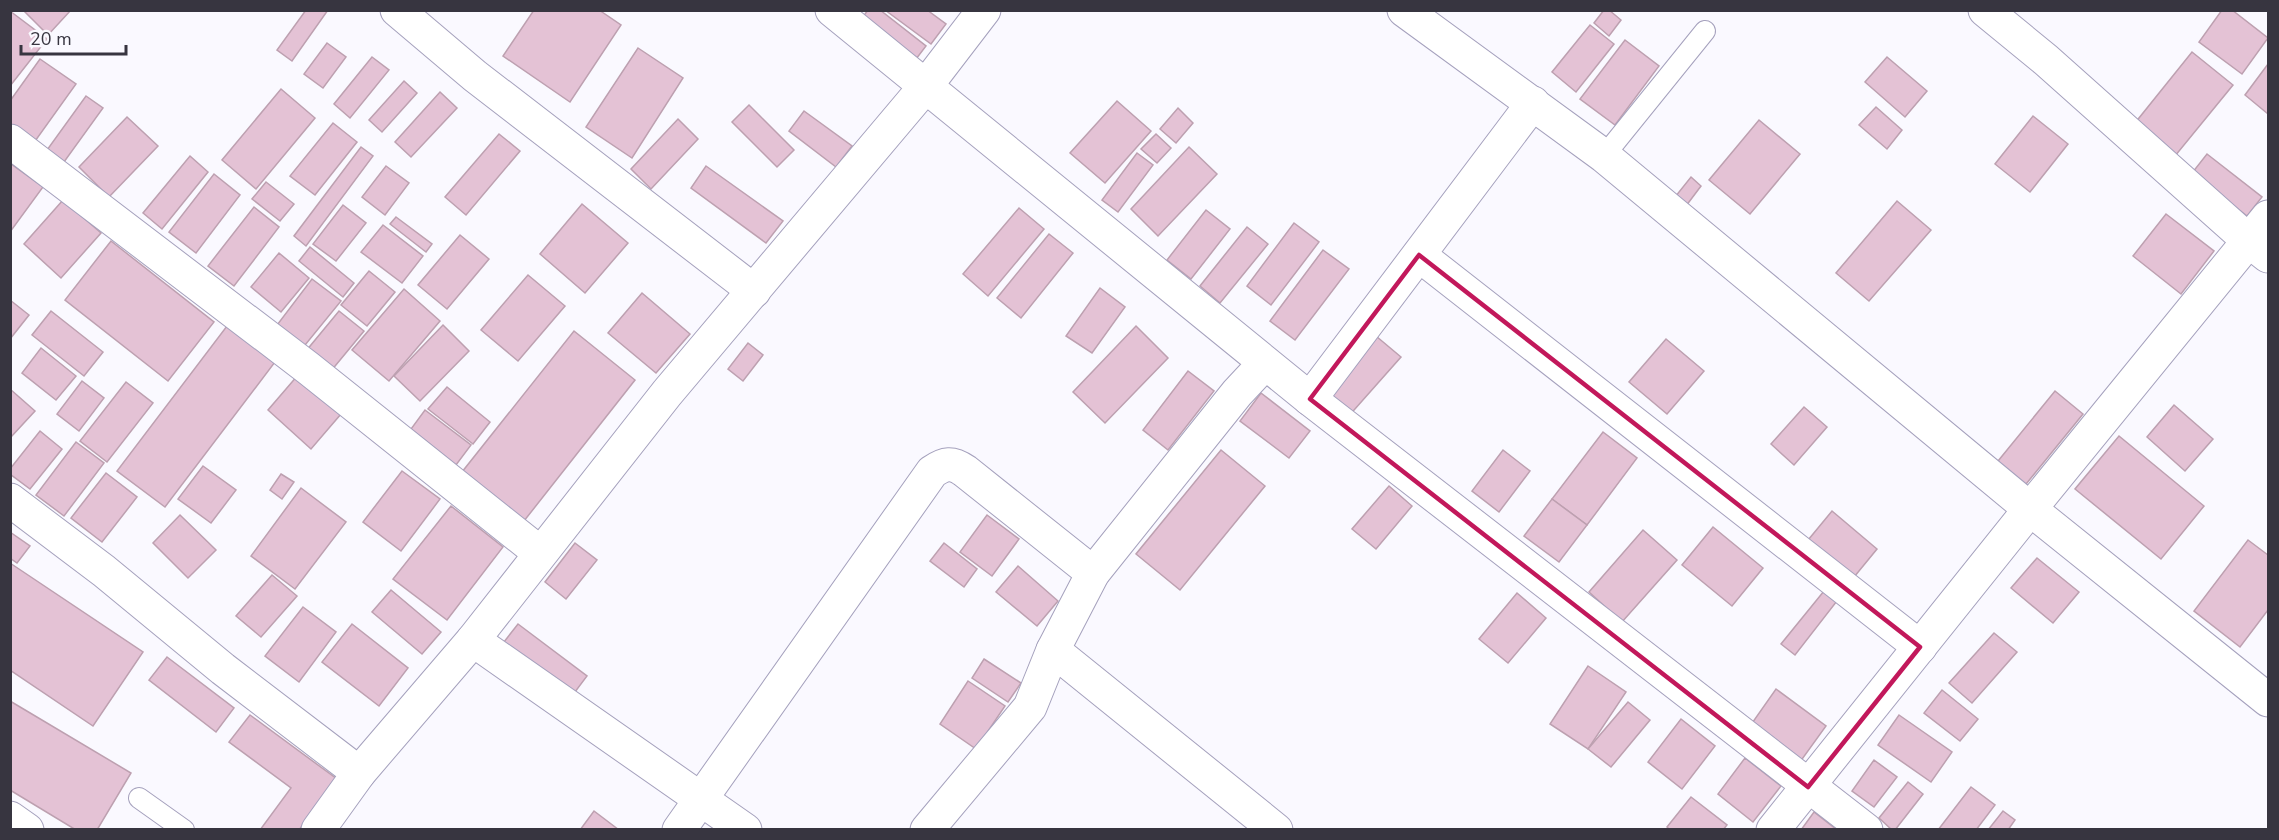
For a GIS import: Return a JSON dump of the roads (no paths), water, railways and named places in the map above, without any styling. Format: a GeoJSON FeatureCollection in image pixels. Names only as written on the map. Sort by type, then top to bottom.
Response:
{"type":"FeatureCollection","features":[{"type":"Feature","properties":{"kind":"street"},"geometry":{"type":"LineString","coordinates":[[397,10],[475,76],[754,291]]}},
{"type":"Feature","properties":{"kind":"street"},"geometry":{"type":"LineString","coordinates":[[832,10],[1310,399],[1866,830]]}},
{"type":"Feature","properties":{"kind":"street"},"geometry":{"type":"LineString","coordinates":[[318,830],[359,774],[473,640],[668,393],[925,87],[984,10]]}},
{"type":"Feature","properties":{"kind":"street"},"geometry":{"type":"LineString","coordinates":[[1404,10],[1604,156],[2030,509],[2268,700]]}},
{"type":"Feature","properties":{"kind":"street"},"geometry":{"type":"LineString","coordinates":[[1773,830],[2030,509],[2262,238],[1985,10]]}},
{"type":"Feature","properties":{"kind":"street"},"geometry":{"type":"LineString","coordinates":[[1310,399],[1533,103]]}},
{"type":"Feature","properties":{"kind":"street"},"geometry":{"type":"LineString","coordinates":[[10,141],[308,368],[540,553]]}},
{"type":"Feature","properties":{"kind":"street"},"geometry":{"type":"LineString","coordinates":[[1419,255],[1920,647]]}},
{"type":"Feature","properties":{"kind":"street"},"geometry":{"type":"LineString","coordinates":[[927,830],[1030,707],[1053,650],[1093,573],[1237,393],[1265,363]]}},
{"type":"Feature","properties":{"kind":"street"},"geometry":{"type":"LineString","coordinates":[[679,830],[932,472],[942,465],[954,464],[965,471],[1093,573]]}},
{"type":"Feature","properties":{"kind":"street"},"geometry":{"type":"LineString","coordinates":[[10,500],[359,774]]}},
{"type":"Feature","properties":{"kind":"street"},"geometry":{"type":"LineString","coordinates":[[473,640],[702,797],[746,830]]}},
{"type":"Feature","properties":{"kind":"street"},"geometry":{"type":"LineString","coordinates":[[1053,650],[1276,830]]}},
{"type":"Feature","properties":{"kind":"street"},"geometry":{"type":"LineString","coordinates":[[10,819],[27,830]]}},
{"type":"Feature","properties":{"kind":"lane"},"geometry":{"type":"LineString","coordinates":[[1604,156],[1705,31]]}},
{"type":"Feature","properties":{"kind":"lane"},"geometry":{"type":"LineString","coordinates":[[139,798],[184,830]]}}]}
